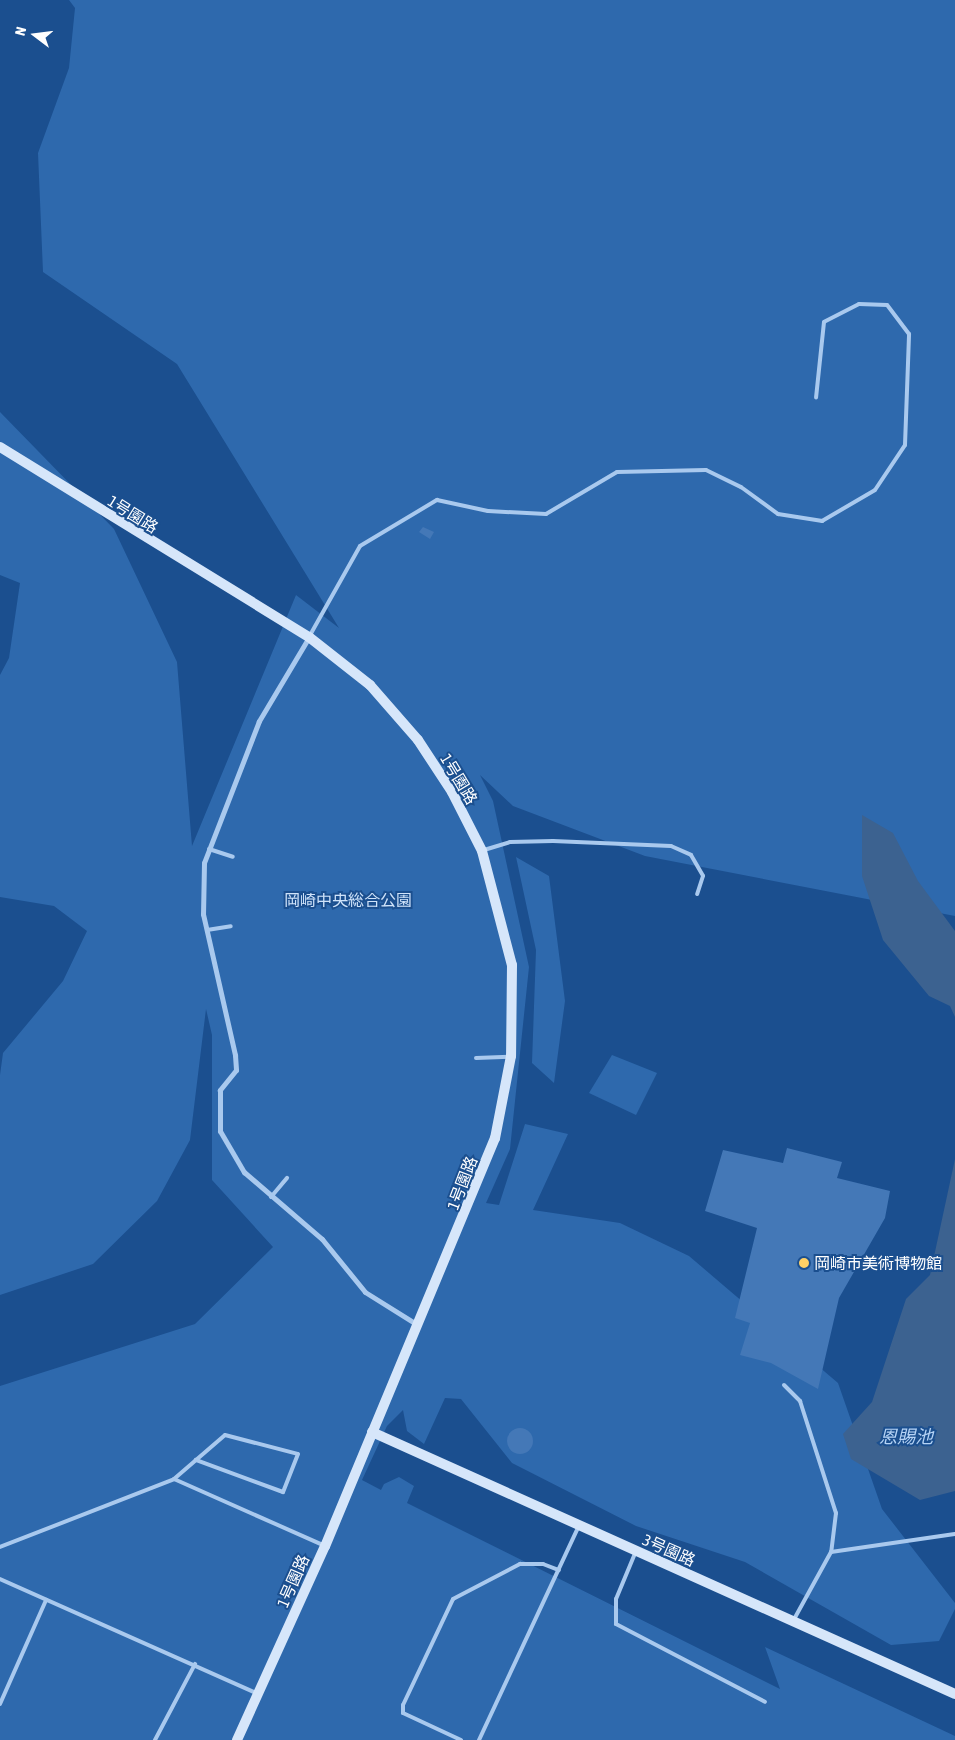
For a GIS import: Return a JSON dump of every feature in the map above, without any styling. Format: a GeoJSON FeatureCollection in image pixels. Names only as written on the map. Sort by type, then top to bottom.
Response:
{"type":"FeatureCollection","features":[{"type":"Feature","properties":{"kind":"street","name":"1号園路"},"geometry":{"type":"LineString","coordinates":[[0,447],[137,534],[309,637],[370,685],[418,740],[452,792],[482,851],[512,965],[511,1056],[495,1138],[419,1326],[372,1432],[325,1546],[237,1740]]}},
{"type":"Feature","properties":{"kind":"street"},"geometry":{"type":"LineString","coordinates":[[309,637],[259,722],[204,863],[207,930],[235,1055],[236,1070],[220,1090],[220,1131],[244,1172],[322,1240],[365,1292],[419,1326]]}},
{"type":"Feature","properties":{"kind":"street","name":"3号園路"},"geometry":{"type":"LineString","coordinates":[[372,1432],[955,1694]]}},
{"type":"Feature","properties":{"kind":"lane"},"geometry":{"type":"LineString","coordinates":[[309,637],[360,546],[438,500],[488,511],[546,514],[617,472],[706,470],[742,487],[778,514],[822,521],[829,517],[876,490],[905,445],[909,334],[887,305],[859,304],[824,322],[816,398]]}},
{"type":"Feature","properties":{"kind":"lane"},"geometry":{"type":"LineString","coordinates":[[482,851],[510,842],[553,841],[671,846],[691,855],[703,876],[697,894]]}},
{"type":"Feature","properties":{"kind":"lane"},"geometry":{"type":"LineString","coordinates":[[209,849],[233,856]]}},
{"type":"Feature","properties":{"kind":"lane"},"geometry":{"type":"LineString","coordinates":[[207,930],[231,926]]}},
{"type":"Feature","properties":{"kind":"lane"},"geometry":{"type":"LineString","coordinates":[[476,1058],[511,1056]]}},
{"type":"Feature","properties":{"kind":"lane"},"geometry":{"type":"LineString","coordinates":[[271,1197],[287,1178]]}},
{"type":"Feature","properties":{"kind":"lane"},"geometry":{"type":"LineString","coordinates":[[784,1385],[800,1401],[836,1513],[831,1552],[793,1621]]}},
{"type":"Feature","properties":{"kind":"lane"},"geometry":{"type":"LineString","coordinates":[[0,1546],[174,1479],[196,1460],[225,1435],[298,1454],[282,1492],[196,1460]]}},
{"type":"Feature","properties":{"kind":"lane"},"geometry":{"type":"LineString","coordinates":[[174,1479],[325,1546]]}},
{"type":"Feature","properties":{"kind":"lane"},"geometry":{"type":"LineString","coordinates":[[480,1740],[579,1526]]}},
{"type":"Feature","properties":{"kind":"lane"},"geometry":{"type":"LineString","coordinates":[[831,1552],[955,1534]]}},
{"type":"Feature","properties":{"kind":"lane"},"geometry":{"type":"LineString","coordinates":[[636,1551],[616,1599],[616,1624],[765,1702]]}},
{"type":"Feature","properties":{"kind":"lane"},"geometry":{"type":"LineString","coordinates":[[461,1740],[403,1714],[403,1706],[454,1599],[520,1564],[543,1564],[559,1570]]}},
{"type":"Feature","properties":{"kind":"lane"},"geometry":{"type":"LineString","coordinates":[[0,1579],[195,1664],[258,1694]]}},
{"type":"Feature","properties":{"kind":"lane"},"geometry":{"type":"LineString","coordinates":[[0,1704],[46,1600]]}},
{"type":"Feature","properties":{"kind":"lane"},"geometry":{"type":"LineString","coordinates":[[155,1740],[195,1664]]}},
{"type":"Feature","properties":{"kind":"green space","name":"岡崎中央総合公園"},"geometry":{"type":"Polygon","coordinates":[[[69,0],[955,0],[955,916],[645,856],[513,806],[480,775],[493,801],[529,967],[510,1149],[486,1203],[499,1205],[525,1124],[568,1134],[533,1210],[620,1223],[689,1256],[838,1383],[882,1509],[955,1603],[955,1609],[939,1641],[891,1645],[745,1562],[636,1526],[512,1463],[461,1399],[445,1398],[424,1444],[407,1431],[403,1410],[387,1426],[362,1480],[381,1490],[384,1484],[399,1477],[414,1486],[407,1503],[780,1689],[765,1647],[955,1736],[955,1740],[0,1740],[0,1386],[195,1324],[273,1247],[212,1180],[212,1035],[206,1009],[190,1140],[157,1201],[93,1264],[0,1295],[0,1075],[3,1053],[63,981],[87,931],[54,906],[0,897],[0,675],[9,658],[20,583],[0,575],[0,412],[114,529],[177,662],[192,846],[296,595],[339,628],[177,364],[43,272],[38,153],[69,68],[75,8],[69,0]]]}},
{"type":"Feature","properties":{"kind":"green space"},"geometry":{"type":"Polygon","coordinates":[[[516,857],[549,876],[565,1001],[554,1083],[532,1063],[536,950],[516,857]]]}},
{"type":"Feature","properties":{"kind":"green space"},"geometry":{"type":"Polygon","coordinates":[[[612,1055],[657,1073],[636,1115],[589,1093],[612,1055]]]}},
{"type":"Feature","properties":{"kind":"water"},"geometry":{"type":"Polygon","coordinates":[[[862,815],[893,833],[918,881],[955,931],[955,1017],[950,1006],[929,996],[883,940],[862,876],[862,815]]]}},
{"type":"Feature","properties":{"kind":"water","name":"恩賜池"},"geometry":{"type":"Polygon","coordinates":[[[955,1159],[955,1491],[920,1500],[851,1459],[843,1434],[872,1402],[906,1299],[930,1275],[955,1159]]]}},
{"type":"Feature","properties":{"kind":"building"},"geometry":{"type":"Polygon","coordinates":[[[423,527],[434,532],[430,539],[419,532],[423,527]]]}},
{"type":"Feature","properties":{"kind":"building","name":"岡崎市美術博物館"},"geometry":{"type":"Polygon","coordinates":[[[787,1148],[842,1162],[837,1178],[890,1191],[885,1218],[839,1298],[818,1389],[771,1363],[740,1355],[750,1323],[735,1318],[757,1228],[705,1211],[723,1150],[783,1163],[787,1148]]]}},
{"type":"Feature","properties":{"kind":"building"},"geometry":{"type":"Polygon","coordinates":[[[520,1428],[529,1432],[533,1441],[529,1450],[520,1454],[511,1450],[507,1441],[511,1432],[520,1428]]]}},
{"type":"Feature","properties":{"kind":"place","name":"岡崎市美術博物館"},"geometry":{"type":"Point","coordinates":[804,1263]}}]}
